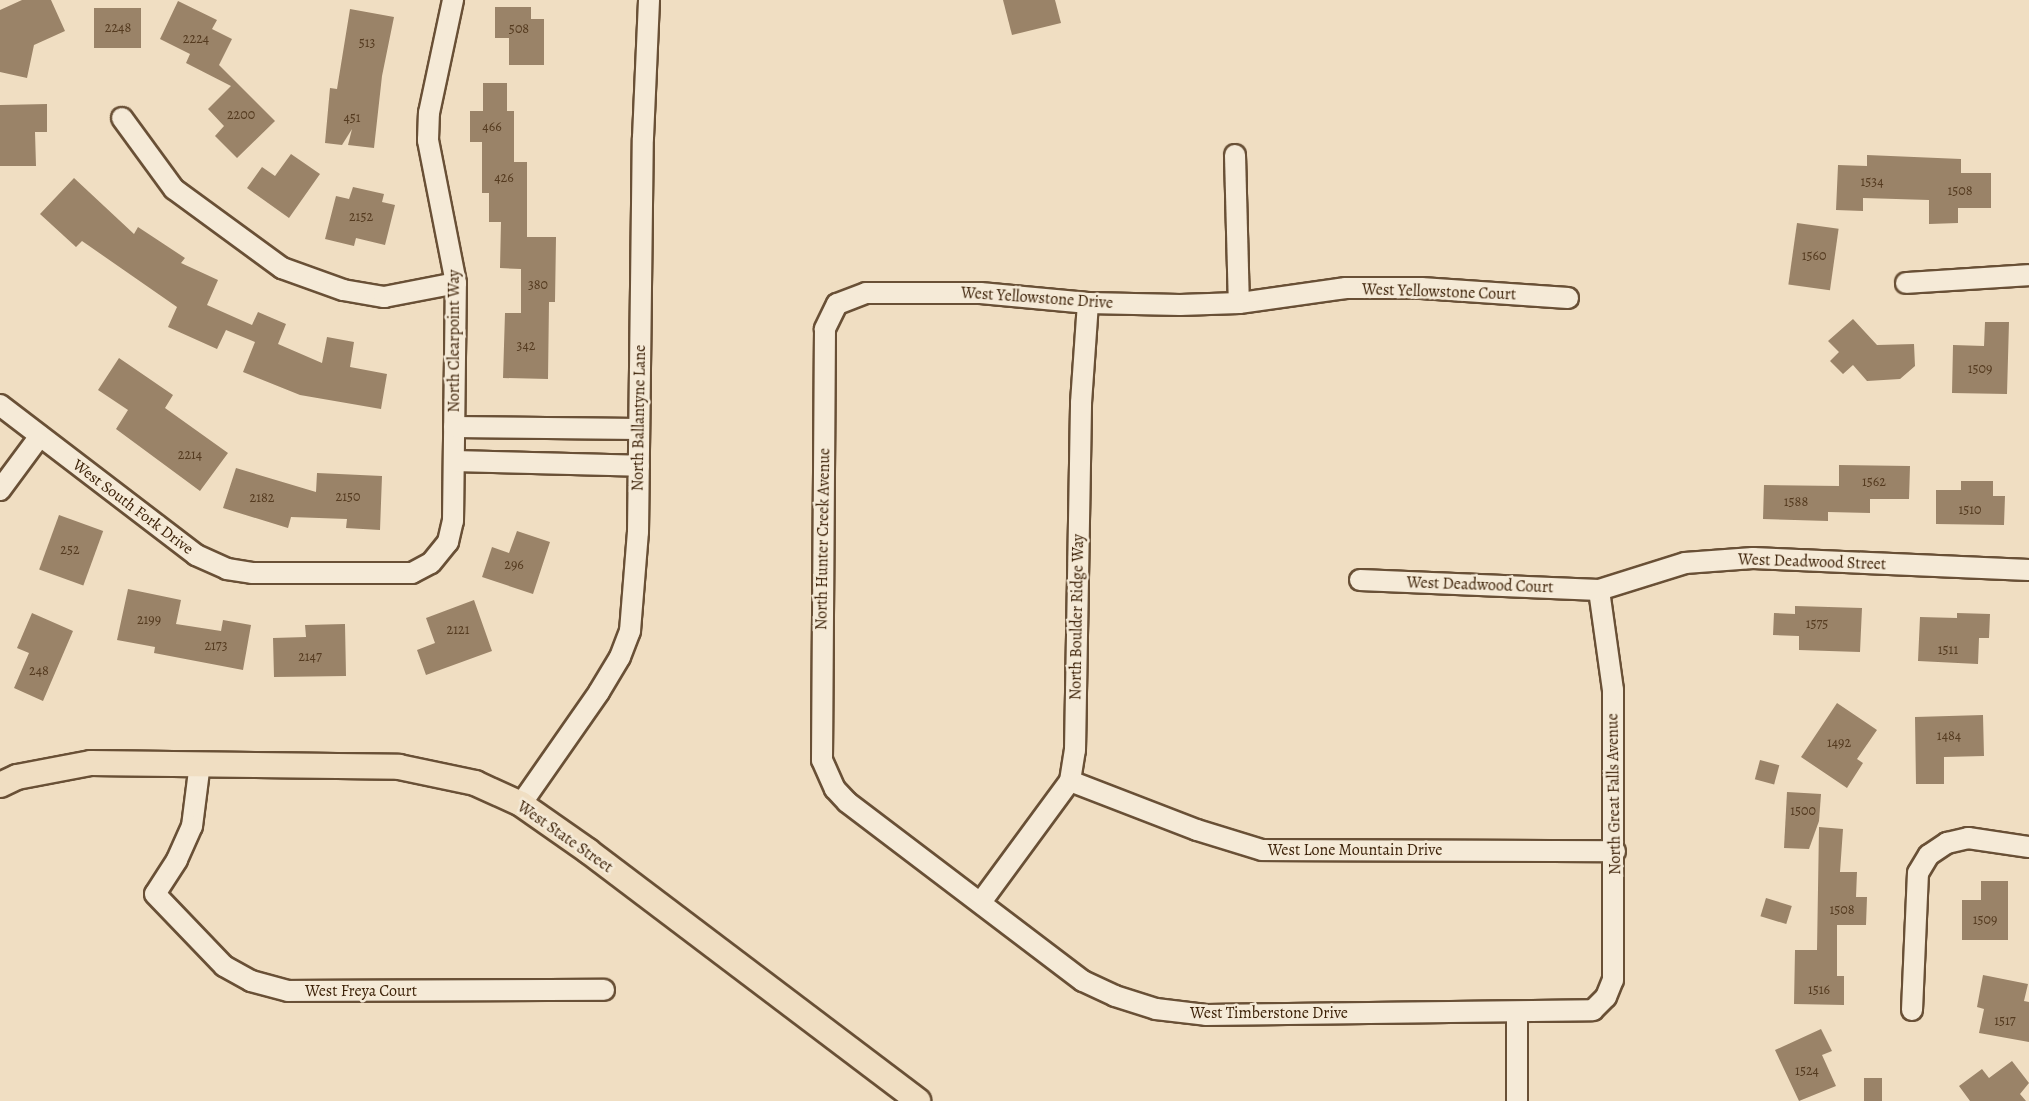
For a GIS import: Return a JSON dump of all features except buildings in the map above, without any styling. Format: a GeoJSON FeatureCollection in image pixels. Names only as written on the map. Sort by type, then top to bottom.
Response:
{"type":"FeatureCollection","features":[{"type":"Feature","properties":{"kind":"main road","name":"West State Street"},"geometry":{"type":"LineString","coordinates":[[0,785],[17,777],[91,763],[399,767],[448,774],[521,804],[918,1101]]}},
{"type":"Feature","properties":{"kind":"street","name":"North Clearpoint Way"},"geometry":{"type":"LineString","coordinates":[[448,542],[453,521],[456,283],[428,140],[429,113],[453,0]]}},
{"type":"Feature","properties":{"kind":"street","name":"North Ballantyne Lane"},"geometry":{"type":"LineString","coordinates":[[521,804],[599,692],[620,657],[630,631],[639,466],[649,0]]}},
{"type":"Feature","properties":{"kind":"street"},"geometry":{"type":"LineString","coordinates":[[122,118],[174,189],[282,268],[332,288],[384,297],[456,283]]}},
{"type":"Feature","properties":{"kind":"street"},"geometry":{"type":"LineString","coordinates":[[1235,154],[1239,303]]}},
{"type":"Feature","properties":{"kind":"street"},"geometry":{"type":"LineString","coordinates":[[1906,283],[2029,275]]}},
{"type":"Feature","properties":{"kind":"street","name":"West Yellowstone Court"},"geometry":{"type":"LineString","coordinates":[[1239,303],[1346,288],[1421,288],[1568,298]]}},
{"type":"Feature","properties":{"kind":"street","name":"West Yellowstone Drive"},"geometry":{"type":"LineString","coordinates":[[837,304],[866,292],[980,293],[1088,303],[1239,303]]}},
{"type":"Feature","properties":{"kind":"street","name":"North Boulder Ridge Way"},"geometry":{"type":"LineString","coordinates":[[981,902],[1070,781],[1075,750],[1081,403],[1088,303]]}},
{"type":"Feature","properties":{"kind":"street","name":"North Hunter Creek Avenue"},"geometry":{"type":"LineString","coordinates":[[827,775],[820,746],[825,329],[837,304]]}},
{"type":"Feature","properties":{"kind":"street","name":"West South Fork Drive"},"geometry":{"type":"LineString","coordinates":[[0,405],[196,555],[227,569],[252,573],[412,573],[431,563],[448,542]]}},
{"type":"Feature","properties":{"kind":"street"},"geometry":{"type":"LineString","coordinates":[[454,427],[639,429]]}},
{"type":"Feature","properties":{"kind":"street"},"geometry":{"type":"LineString","coordinates":[[0,489],[40,436]]}},
{"type":"Feature","properties":{"kind":"street"},"geometry":{"type":"LineString","coordinates":[[454,461],[639,466]]}},
{"type":"Feature","properties":{"kind":"street","name":"West Deadwood Street"},"geometry":{"type":"LineString","coordinates":[[1599,590],[1685,563],[1753,558],[2029,570]]}},
{"type":"Feature","properties":{"kind":"street","name":"West Deadwood Court"},"geometry":{"type":"LineString","coordinates":[[1360,580],[1599,590]]}},
{"type":"Feature","properties":{"kind":"street","name":"North Great Falls Avenue"},"geometry":{"type":"LineString","coordinates":[[1599,590],[1612,690],[1615,851],[1613,980],[1606,997]]}},
{"type":"Feature","properties":{"kind":"street","name":"West Freya Court"},"geometry":{"type":"LineString","coordinates":[[200,763],[192,825],[177,860],[155,894],[224,966],[251,981],[288,991],[604,990]]}},
{"type":"Feature","properties":{"kind":"street","name":"West Timberstone Drive"},"geometry":{"type":"LineString","coordinates":[[827,775],[847,802],[1083,981],[1156,1009],[1206,1015],[1593,1010],[1606,997]]}},
{"type":"Feature","properties":{"kind":"street","name":"West Lone Mountain Drive"},"geometry":{"type":"LineString","coordinates":[[1070,781],[1197,830],[1262,850],[1615,851]]}},
{"type":"Feature","properties":{"kind":"street"},"geometry":{"type":"LineString","coordinates":[[1912,1010],[1918,873],[1929,855],[1947,843],[1968,838],[2029,847]]}},
{"type":"Feature","properties":{"kind":"street"},"geometry":{"type":"LineString","coordinates":[[1517,1012],[1518,1101]]}}]}
